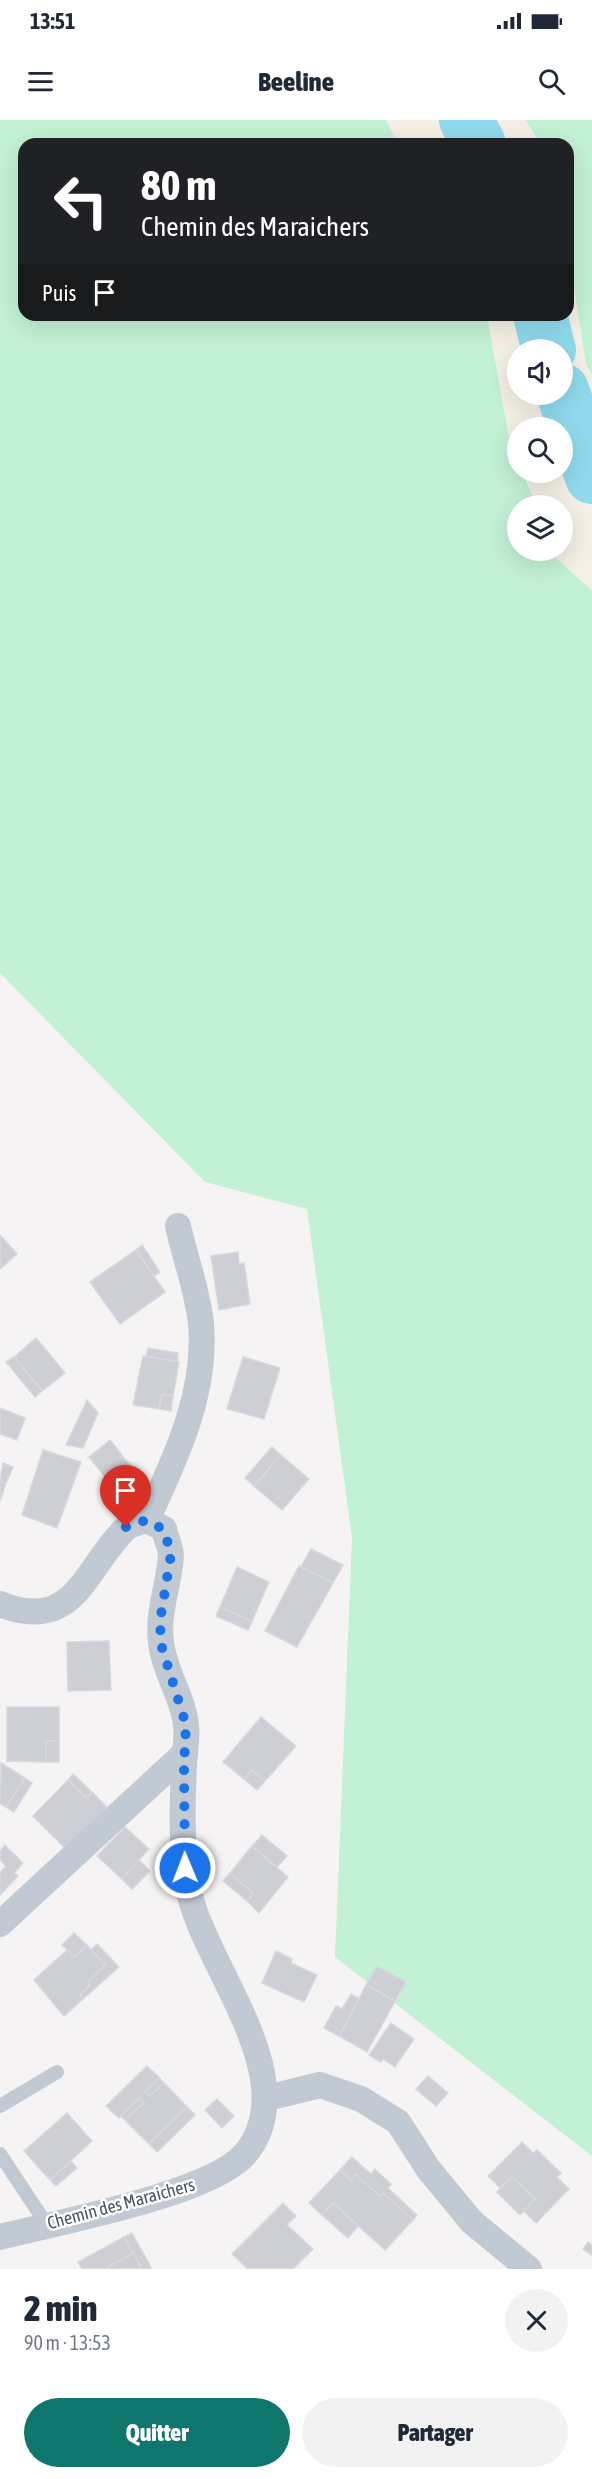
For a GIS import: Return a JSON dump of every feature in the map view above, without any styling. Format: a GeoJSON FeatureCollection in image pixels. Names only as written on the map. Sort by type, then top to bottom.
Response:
{"type":"FeatureCollection","features":[{"type":"Feature","properties":{"kind":"street"},"geometry":{"type":"LineString","coordinates":[[0,1604],[20,1612],[45,1612],[81,1589],[126,1527],[147,1520],[185,1437],[198,1377],[201,1324],[178,1226]]}},
{"type":"Feature","properties":{"kind":"street","name":"Chemin des Maraichers"},"geometry":{"type":"LineString","coordinates":[[0,2237],[175,2192],[213,2178],[244,2155],[258,2135],[267,2098],[256,2048],[191,1902],[185,1868],[186,1725],[160,1641],[161,1615],[171,1554],[164,1530],[147,1520]]}},
{"type":"Feature","properties":{"kind":"street"},"geometry":{"type":"LineString","coordinates":[[0,1924],[185,1753]]}},
{"type":"Feature","properties":{"kind":"street"},"geometry":{"type":"LineString","coordinates":[[267,2098],[320,2085],[361,2099],[398,2122],[429,2170],[472,2222],[529,2269]]}},
{"type":"Feature","properties":{"kind":"lane"},"geometry":{"type":"LineString","coordinates":[[0,2106],[57,2072]]}},
{"type":"Feature","properties":{"kind":"lane"},"geometry":{"type":"LineString","coordinates":[[0,2154],[47,2225]]}},
{"type":"Feature","properties":{"kind":"green space"},"geometry":{"type":"Polygon","coordinates":[[[0,120],[386,120],[396,138],[18,138],[18,321],[488,321],[507,426],[507,483],[527,483],[532,495],[507,495],[507,561],[559,561],[592,590],[592,2156],[335,1957],[352,1538],[307,1209],[205,1182],[0,973],[0,120]]]}},
{"type":"Feature","properties":{"kind":"green space"},"geometry":{"type":"Polygon","coordinates":[[[525,120],[592,120],[592,375],[586,365],[574,289],[574,138],[537,138],[525,120]]]}},
{"type":"Feature","properties":{"kind":"sand"},"geometry":{"type":"Polygon","coordinates":[[[386,120],[525,120],[537,138],[396,138],[386,120]]]}},
{"type":"Feature","properties":{"kind":"sand"},"geometry":{"type":"Polygon","coordinates":[[[574,289],[586,365],[592,375],[592,590],[559,561],[573,561],[573,495],[532,495],[527,483],[573,483],[573,417],[507,417],[507,426],[488,321],[574,321],[574,289]]]}},
{"type":"Feature","properties":{"kind":"building"},"geometry":{"type":"Polygon","coordinates":[[[0,1235],[17,1254],[0,1269],[0,1235]]]}},
{"type":"Feature","properties":{"kind":"building"},"geometry":{"type":"Polygon","coordinates":[[[142,1245],[160,1272],[154,1276],[136,1250],[142,1245]]]}},
{"type":"Feature","properties":{"kind":"building"},"geometry":{"type":"Polygon","coordinates":[[[136,1250],[165,1292],[120,1324],[90,1282],[136,1250]]]}},
{"type":"Feature","properties":{"kind":"building"},"geometry":{"type":"Polygon","coordinates":[[[238,1252],[239,1264],[244,1263],[250,1304],[219,1310],[211,1256],[238,1252]]]}},
{"type":"Feature","properties":{"kind":"building"},"geometry":{"type":"Polygon","coordinates":[[[36,1338],[65,1373],[42,1391],[14,1357],[36,1338]]]}},
{"type":"Feature","properties":{"kind":"building"},"geometry":{"type":"Polygon","coordinates":[[[148,1348],[178,1353],[177,1362],[146,1356],[148,1348]]]}},
{"type":"Feature","properties":{"kind":"building"},"geometry":{"type":"Polygon","coordinates":[[[143,1356],[179,1362],[173,1396],[162,1394],[159,1409],[133,1405],[143,1356]]]}},
{"type":"Feature","properties":{"kind":"building"},"geometry":{"type":"Polygon","coordinates":[[[14,1357],[42,1391],[35,1397],[6,1362],[14,1357]]]}},
{"type":"Feature","properties":{"kind":"building"},"geometry":{"type":"Polygon","coordinates":[[[243,1357],[280,1368],[264,1419],[227,1409],[243,1357]]]}},
{"type":"Feature","properties":{"kind":"building"},"geometry":{"type":"Polygon","coordinates":[[[162,1394],[173,1396],[171,1411],[159,1409],[162,1394]]]}},
{"type":"Feature","properties":{"kind":"building"},"geometry":{"type":"Polygon","coordinates":[[[87,1400],[98,1413],[83,1448],[66,1445],[87,1400]]]}},
{"type":"Feature","properties":{"kind":"building"},"geometry":{"type":"Polygon","coordinates":[[[0,1408],[25,1418],[17,1440],[0,1434],[0,1408]]]}},
{"type":"Feature","properties":{"kind":"building"},"geometry":{"type":"Polygon","coordinates":[[[110,1440],[139,1477],[119,1494],[89,1457],[110,1440]]]}},
{"type":"Feature","properties":{"kind":"building"},"geometry":{"type":"Polygon","coordinates":[[[272,1447],[281,1455],[254,1486],[245,1478],[272,1447]]]}},
{"type":"Feature","properties":{"kind":"building"},"geometry":{"type":"Polygon","coordinates":[[[43,1450],[81,1462],[57,1528],[22,1515],[43,1450]]]}},
{"type":"Feature","properties":{"kind":"building"},"geometry":{"type":"Polygon","coordinates":[[[281,1455],[309,1479],[282,1510],[254,1486],[281,1455]]]}},
{"type":"Feature","properties":{"kind":"building"},"geometry":{"type":"Polygon","coordinates":[[[3,1463],[13,1467],[6,1483],[0,1481],[3,1463]]]}},
{"type":"Feature","properties":{"kind":"building"},"geometry":{"type":"Polygon","coordinates":[[[0,1481],[6,1483],[0,1501],[0,1481]]]}},
{"type":"Feature","properties":{"kind":"building"},"geometry":{"type":"Polygon","coordinates":[[[311,1549],[343,1565],[333,1583],[301,1567],[311,1549]]]}},
{"type":"Feature","properties":{"kind":"building"},"geometry":{"type":"Polygon","coordinates":[[[299,1566],[333,1583],[297,1647],[265,1631],[299,1566]]]}},
{"type":"Feature","properties":{"kind":"building"},"geometry":{"type":"Polygon","coordinates":[[[237,1567],[269,1582],[252,1621],[220,1607],[237,1567]]]}},
{"type":"Feature","properties":{"kind":"building"},"geometry":{"type":"Polygon","coordinates":[[[220,1607],[252,1621],[248,1630],[216,1616],[220,1607]]]}},
{"type":"Feature","properties":{"kind":"building"},"geometry":{"type":"Polygon","coordinates":[[[109,1641],[111,1690],[68,1691],[67,1642],[109,1641]]]}},
{"type":"Feature","properties":{"kind":"building"},"geometry":{"type":"Polygon","coordinates":[[[7,1707],[59,1707],[59,1741],[46,1741],[46,1762],[7,1761],[7,1707]]]}},
{"type":"Feature","properties":{"kind":"building"},"geometry":{"type":"Polygon","coordinates":[[[261,1717],[296,1746],[265,1781],[252,1770],[244,1779],[223,1762],[261,1717]]]}},
{"type":"Feature","properties":{"kind":"building"},"geometry":{"type":"Polygon","coordinates":[[[46,1741],[59,1741],[59,1762],[46,1762],[46,1741]]]}},
{"type":"Feature","properties":{"kind":"building"},"geometry":{"type":"Polygon","coordinates":[[[1,1763],[25,1778],[6,1807],[0,1804],[1,1763]]]}},
{"type":"Feature","properties":{"kind":"building"},"geometry":{"type":"Polygon","coordinates":[[[252,1770],[265,1781],[257,1790],[244,1779],[252,1770]]]}},
{"type":"Feature","properties":{"kind":"building"},"geometry":{"type":"Polygon","coordinates":[[[73,1774],[92,1792],[86,1798],[68,1780],[73,1774]]]}},
{"type":"Feature","properties":{"kind":"building"},"geometry":{"type":"Polygon","coordinates":[[[25,1778],[32,1783],[14,1812],[6,1807],[25,1778]]]}},
{"type":"Feature","properties":{"kind":"building"},"geometry":{"type":"Polygon","coordinates":[[[68,1780],[86,1798],[92,1792],[107,1807],[66,1849],[33,1816],[68,1780]]]}},
{"type":"Feature","properties":{"kind":"building"},"geometry":{"type":"Polygon","coordinates":[[[125,1827],[149,1849],[122,1879],[97,1856],[125,1827]]]}},
{"type":"Feature","properties":{"kind":"building"},"geometry":{"type":"Polygon","coordinates":[[[262,1835],[287,1856],[277,1867],[252,1846],[262,1835]]]}},
{"type":"Feature","properties":{"kind":"building"},"geometry":{"type":"Polygon","coordinates":[[[5,1845],[23,1863],[14,1873],[18,1876],[0,1895],[0,1873],[6,1866],[0,1860],[0,1851],[5,1845]]]}},
{"type":"Feature","properties":{"kind":"building"},"geometry":{"type":"Polygon","coordinates":[[[252,1846],[288,1877],[259,1913],[247,1901],[253,1893],[230,1873],[252,1846]]]}},
{"type":"Feature","properties":{"kind":"building"},"geometry":{"type":"Polygon","coordinates":[[[139,1860],[150,1871],[132,1889],[122,1879],[139,1860]]]}},
{"type":"Feature","properties":{"kind":"building"},"geometry":{"type":"Polygon","coordinates":[[[230,1873],[253,1893],[247,1901],[223,1881],[230,1873]]]}},
{"type":"Feature","properties":{"kind":"building"},"geometry":{"type":"Polygon","coordinates":[[[74,1933],[87,1945],[75,1957],[62,1945],[74,1933]]]}},
{"type":"Feature","properties":{"kind":"building"},"geometry":{"type":"Polygon","coordinates":[[[97,1944],[119,1967],[84,1998],[80,1995],[90,1985],[88,1982],[105,1965],[91,1950],[97,1944]]]}},
{"type":"Feature","properties":{"kind":"building"},"geometry":{"type":"Polygon","coordinates":[[[87,1945],[105,1965],[88,1982],[90,1985],[80,1995],[84,1998],[64,2016],[34,1980],[67,1950],[75,1957],[87,1945]]]}},
{"type":"Feature","properties":{"kind":"building"},"geometry":{"type":"Polygon","coordinates":[[[276,1951],[292,1959],[291,1963],[317,1975],[304,2002],[262,1983],[276,1951]]]}},
{"type":"Feature","properties":{"kind":"building"},"geometry":{"type":"Polygon","coordinates":[[[377,1966],[406,1982],[395,2001],[366,1985],[377,1966]]]}},
{"type":"Feature","properties":{"kind":"building"},"geometry":{"type":"Polygon","coordinates":[[[366,1985],[395,2001],[367,2052],[339,2036],[366,1985]]]}},
{"type":"Feature","properties":{"kind":"building"},"geometry":{"type":"Polygon","coordinates":[[[351,1994],[359,1999],[339,2036],[324,2028],[336,2006],[342,2009],[351,1994]]]}},
{"type":"Feature","properties":{"kind":"building"},"geometry":{"type":"Polygon","coordinates":[[[391,2023],[414,2039],[395,2067],[383,2059],[381,2062],[369,2055],[391,2023]]]}},
{"type":"Feature","properties":{"kind":"building"},"geometry":{"type":"Polygon","coordinates":[[[147,2066],[160,2078],[145,2092],[150,2096],[164,2083],[187,2107],[149,2144],[125,2120],[144,2103],[139,2098],[119,2118],[106,2106],[147,2066]]]}},
{"type":"Feature","properties":{"kind":"building"},"geometry":{"type":"Polygon","coordinates":[[[428,2076],[448,2093],[436,2106],[416,2089],[428,2076]]]}},
{"type":"Feature","properties":{"kind":"building"},"geometry":{"type":"Polygon","coordinates":[[[159,2078],[164,2083],[150,2096],[145,2092],[159,2078]]]}},
{"type":"Feature","properties":{"kind":"building"},"geometry":{"type":"Polygon","coordinates":[[[139,2098],[144,2103],[125,2120],[121,2116],[139,2098]]]}},
{"type":"Feature","properties":{"kind":"building"},"geometry":{"type":"Polygon","coordinates":[[[217,2099],[234,2116],[222,2128],[205,2110],[217,2099]]]}},
{"type":"Feature","properties":{"kind":"building"},"geometry":{"type":"Polygon","coordinates":[[[187,2107],[195,2115],[157,2152],[149,2144],[187,2107]]]}},
{"type":"Feature","properties":{"kind":"building"},"geometry":{"type":"Polygon","coordinates":[[[67,2113],[92,2141],[50,2180],[24,2151],[67,2113]]]}},
{"type":"Feature","properties":{"kind":"building"},"geometry":{"type":"Polygon","coordinates":[[[522,2142],[533,2153],[537,2150],[561,2173],[557,2177],[569,2189],[536,2223],[524,2211],[535,2199],[512,2177],[500,2188],[488,2176],[522,2142]]]}},
{"type":"Feature","properties":{"kind":"building"},"geometry":{"type":"Polygon","coordinates":[[[352,2157],[371,2174],[375,2169],[391,2184],[388,2188],[417,2215],[413,2220],[383,2193],[380,2196],[356,2175],[351,2181],[340,2170],[352,2157]]]}},
{"type":"Feature","properties":{"kind":"building"},"geometry":{"type":"Polygon","coordinates":[[[71,2161],[77,2168],[56,2186],[50,2180],[71,2161]]]}},
{"type":"Feature","properties":{"kind":"building"},"geometry":{"type":"Polygon","coordinates":[[[340,2170],[351,2181],[356,2175],[380,2196],[383,2193],[413,2220],[385,2250],[333,2203],[322,2215],[309,2203],[340,2170]]]}},
{"type":"Feature","properties":{"kind":"building"},"geometry":{"type":"Polygon","coordinates":[[[512,2177],[535,2199],[520,2215],[497,2192],[512,2177]]]}},
{"type":"Feature","properties":{"kind":"building"},"geometry":{"type":"Polygon","coordinates":[[[283,2203],[296,2216],[287,2225],[313,2249],[293,2269],[248,2269],[232,2254],[283,2203]]]}},
{"type":"Feature","properties":{"kind":"building"},"geometry":{"type":"Polygon","coordinates":[[[333,2203],[358,2226],[348,2238],[322,2215],[333,2203]]]}},
{"type":"Feature","properties":{"kind":"building"},"geometry":{"type":"Polygon","coordinates":[[[132,2233],[152,2269],[142,2269],[124,2237],[132,2233]]]}},
{"type":"Feature","properties":{"kind":"building"},"geometry":{"type":"Polygon","coordinates":[[[124,2237],[133,2253],[105,2269],[82,2269],[78,2262],[124,2237]]]}},
{"type":"Feature","properties":{"kind":"building"},"geometry":{"type":"Polygon","coordinates":[[[588,2242],[592,2245],[592,2255],[583,2249],[588,2242]]]}},
{"type":"Feature","properties":{"kind":"building"},"geometry":{"type":"Polygon","coordinates":[[[133,2253],[142,2269],[105,2269],[133,2253]]]}},
{"type":"Feature","properties":{"kind":"waterway"},"geometry":{"type":"LineString","coordinates":[[466,120],[476,138]]}},
{"type":"Feature","properties":{"kind":"waterway"},"geometry":{"type":"LineString","coordinates":[[542,321],[546,339]]}},
{"type":"Feature","properties":{"kind":"waterway"},"geometry":{"type":"LineString","coordinates":[[567,405],[592,477]]}},
{"type":"Feature","properties":{"kind":"route"},"geometry":{"type":"LineString","coordinates":[[126,1527],[147,1520],[164,1530],[171,1554],[161,1615],[160,1641],[166,1667],[186,1725],[185,1868]]}}]}
